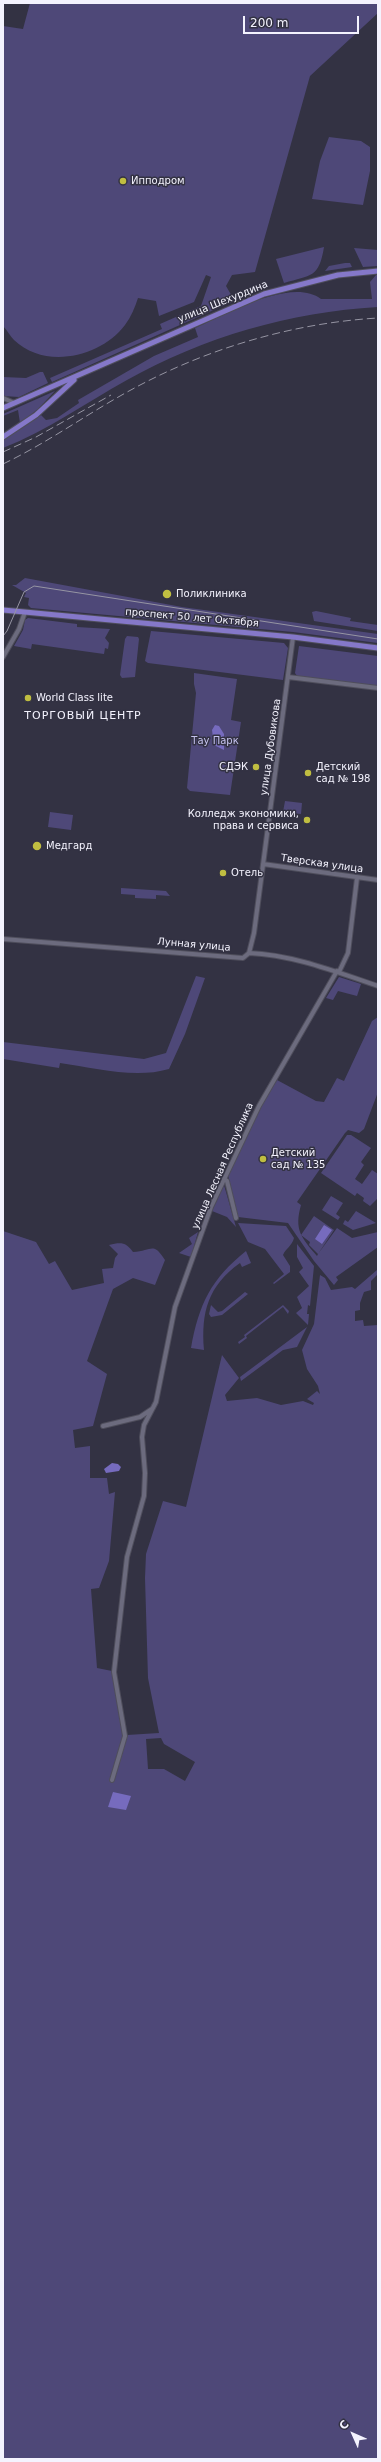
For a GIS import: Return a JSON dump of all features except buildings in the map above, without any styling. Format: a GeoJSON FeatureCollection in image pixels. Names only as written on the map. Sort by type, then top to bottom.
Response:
{"type":"FeatureCollection","features":[{"type":"Feature","properties":{"kind":"main road","name":"улица Шехурдина"},"geometry":{"type":"LineString","coordinates":[[3,408],[264,294],[338,275],[378,271]]}},
{"type":"Feature","properties":{"kind":"main road","name":"улица Шехурдина"},"geometry":{"type":"LineString","coordinates":[[3,437],[36,415],[83,373]]}},
{"type":"Feature","properties":{"kind":"main road"},"geometry":{"type":"LineString","coordinates":[[50,387],[56,388],[57,395]]}},
{"type":"Feature","properties":{"kind":"main road","name":"проспект 50 лет Октября"},"geometry":{"type":"LineString","coordinates":[[3,610],[293,636],[378,648]]}},
{"type":"Feature","properties":{"kind":"street"},"geometry":{"type":"LineString","coordinates":[[3,398],[14,403]]}},
{"type":"Feature","properties":{"kind":"street"},"geometry":{"type":"LineString","coordinates":[[3,657],[19,629],[25,612]]}},
{"type":"Feature","properties":{"kind":"street","name":"улица Дубовикова"},"geometry":{"type":"LineString","coordinates":[[249,953],[254,934],[293,636]]}},
{"type":"Feature","properties":{"kind":"street"},"geometry":{"type":"LineString","coordinates":[[288,677],[378,688]]}},
{"type":"Feature","properties":{"kind":"street","name":"Тверская улица"},"geometry":{"type":"LineString","coordinates":[[263,864],[378,880]]}},
{"type":"Feature","properties":{"kind":"street","name":"улица Лесная Республика"},"geometry":{"type":"LineString","coordinates":[[112,1780],[125,1736],[114,1672],[127,1557],[144,1496],[145,1473],[142,1437],[144,1425],[154,1407],[175,1307],[202,1230],[259,1106],[348,953],[357,878]]}},
{"type":"Feature","properties":{"kind":"street","name":"Лунная улица"},"geometry":{"type":"LineString","coordinates":[[3,939],[243,958],[249,953],[272,955],[338,972],[378,986]]}},
{"type":"Feature","properties":{"kind":"street"},"geometry":{"type":"LineString","coordinates":[[224,1180],[227,1181],[236,1218]]}},
{"type":"Feature","properties":{"kind":"street"},"geometry":{"type":"LineString","coordinates":[[103,1426],[140,1417],[154,1407]]}},
{"type":"Feature","properties":{"kind":"green space","name":"Ипподром"},"geometry":{"type":"Polygon","coordinates":[[[30,3],[378,3],[378,13],[310,76],[255,272],[232,275],[226,286],[233,298],[236,297],[236,300],[52,382],[50,378],[162,329],[160,324],[201,306],[211,277],[206,275],[194,302],[159,316],[156,301],[138,298],[133,312],[127,322],[115,336],[88,352],[72,356],[56,357],[41,355],[27,349],[14,340],[3,326],[3,26],[23,29],[30,3]]]}},
{"type":"Feature","properties":{"kind":"green space"},"geometry":{"type":"Polygon","coordinates":[[[329,137],[361,141],[370,147],[370,171],[363,205],[312,199],[320,161],[329,137]]]}},
{"type":"Feature","properties":{"kind":"green space"},"geometry":{"type":"Polygon","coordinates":[[[324,247],[319,265],[312,274],[284,283],[276,259],[324,247]]]}},
{"type":"Feature","properties":{"kind":"green space"},"geometry":{"type":"Polygon","coordinates":[[[354,248],[378,250],[378,266],[363,267],[354,248]]]}},
{"type":"Feature","properties":{"kind":"green space"},"geometry":{"type":"Polygon","coordinates":[[[350,263],[352,267],[325,271],[329,266],[350,263]]]}},
{"type":"Feature","properties":{"kind":"green space"},"geometry":{"type":"Polygon","coordinates":[[[376,275],[378,275],[378,307],[312,314],[248,329],[217,339],[156,365],[127,380],[51,425],[3,448],[3,440],[41,415],[46,420],[57,418],[79,403],[78,400],[154,356],[198,337],[195,328],[240,307],[258,300],[293,292],[308,293],[321,299],[372,299],[370,282],[376,275]]]}},
{"type":"Feature","properties":{"kind":"green space"},"geometry":{"type":"Polygon","coordinates":[[[43,372],[48,383],[19,397],[3,396],[3,377],[26,378],[43,372]]]}},
{"type":"Feature","properties":{"kind":"green space"},"geometry":{"type":"Polygon","coordinates":[[[55,391],[38,409],[20,423],[18,410],[3,416],[3,414],[55,391]]]}},
{"type":"Feature","properties":{"kind":"green space"},"geometry":{"type":"Polygon","coordinates":[[[25,578],[182,607],[378,634],[378,643],[293,632],[31,608],[28,605],[29,598],[24,597],[26,593],[12,585],[16,585],[25,578]]]}},
{"type":"Feature","properties":{"kind":"green space"},"geometry":{"type":"Polygon","coordinates":[[[316,611],[351,618],[350,621],[378,625],[378,631],[314,621],[312,612],[316,611]]]}},
{"type":"Feature","properties":{"kind":"green space"},"geometry":{"type":"Polygon","coordinates":[[[28,618],[77,624],[77,627],[110,629],[105,638],[109,643],[108,649],[105,648],[104,654],[32,644],[31,649],[14,646],[23,630],[25,620],[28,618]]]}},
{"type":"Feature","properties":{"kind":"green space"},"geometry":{"type":"Polygon","coordinates":[[[151,631],[284,643],[288,648],[283,680],[148,663],[145,661],[151,631]]]}},
{"type":"Feature","properties":{"kind":"green space"},"geometry":{"type":"Polygon","coordinates":[[[127,636],[138,637],[139,639],[135,677],[122,678],[120,675],[125,639],[127,636]]]}},
{"type":"Feature","properties":{"kind":"green space"},"geometry":{"type":"Polygon","coordinates":[[[299,646],[378,656],[378,687],[297,676],[295,673],[299,646]]]}},
{"type":"Feature","properties":{"kind":"green space","name":"Тау Парк"},"geometry":{"type":"Polygon","coordinates":[[[194,673],[237,679],[231,720],[241,722],[230,795],[190,791],[187,788],[196,693],[194,673]]]}},
{"type":"Feature","properties":{"kind":"green space"},"geometry":{"type":"Polygon","coordinates":[[[285,801],[302,803],[301,814],[283,812],[285,801]]]}},
{"type":"Feature","properties":{"kind":"green space"},"geometry":{"type":"Polygon","coordinates":[[[50,812],[73,815],[71,830],[48,827],[50,812]]]}},
{"type":"Feature","properties":{"kind":"green space"},"geometry":{"type":"Polygon","coordinates":[[[121,888],[166,891],[170,896],[156,895],[156,899],[135,898],[135,895],[121,894],[121,888]]]}},
{"type":"Feature","properties":{"kind":"green space"},"geometry":{"type":"Polygon","coordinates":[[[196,976],[205,978],[185,1034],[169,1069],[156,1072],[129,1073],[60,1063],[59,1068],[3,1059],[3,1042],[144,1059],[166,1053],[196,976]]]}},
{"type":"Feature","properties":{"kind":"green space"},"geometry":{"type":"Polygon","coordinates":[[[339,977],[361,984],[357,996],[338,991],[333,1000],[326,998],[339,977]]]}},
{"type":"Feature","properties":{"kind":"green space"},"geometry":{"type":"Polygon","coordinates":[[[378,1017],[378,1092],[364,1129],[359,1133],[348,1130],[345,1133],[297,1202],[301,1205],[298,1221],[301,1235],[314,1216],[334,1230],[318,1254],[337,1228],[352,1238],[378,1232],[378,1247],[336,1277],[338,1280],[334,1285],[314,1261],[288,1223],[238,1217],[228,1175],[260,1108],[277,1080],[316,1101],[324,1102],[337,1078],[344,1081],[372,1021],[378,1017]],[[302,1236],[317,1256],[318,1254],[309,1245],[310,1242],[302,1236]]]}},
{"type":"Feature","properties":{"kind":"green space"},"geometry":{"type":"Polygon","coordinates":[[[347,1135],[351,1135],[371,1148],[361,1162],[364,1165],[355,1179],[362,1184],[372,1170],[378,1174],[378,1198],[370,1206],[363,1201],[364,1198],[357,1193],[355,1196],[321,1173],[347,1135]]]}},
{"type":"Feature","properties":{"kind":"green space"},"geometry":{"type":"Polygon","coordinates":[[[224,1185],[236,1227],[227,1217],[212,1211],[224,1185]]]}},
{"type":"Feature","properties":{"kind":"green space"},"geometry":{"type":"Polygon","coordinates":[[[331,1196],[343,1203],[336,1214],[340,1217],[338,1220],[322,1210],[331,1196]]]}},
{"type":"Feature","properties":{"kind":"green space"},"geometry":{"type":"Polygon","coordinates":[[[356,1211],[376,1223],[353,1230],[343,1224],[345,1220],[348,1222],[356,1211]]]}},
{"type":"Feature","properties":{"kind":"green space"},"geometry":{"type":"Polygon","coordinates":[[[238,1223],[286,1226],[294,1238],[283,1255],[290,1266],[290,1272],[274,1284],[273,1283],[284,1274],[265,1249],[248,1242],[238,1223]]]}},
{"type":"Feature","properties":{"kind":"green space"},"geometry":{"type":"Polygon","coordinates":[[[3,1231],[36,1242],[49,1264],[55,1261],[72,1290],[104,1283],[102,1269],[113,1268],[115,1258],[118,1254],[109,1245],[117,1243],[123,1244],[128,1246],[133,1252],[152,1248],[158,1251],[165,1260],[155,1285],[133,1278],[113,1289],[87,1361],[107,1374],[93,1426],[73,1430],[75,1448],[90,1446],[90,1478],[107,1478],[109,1494],[115,1492],[109,1561],[99,1588],[91,1589],[97,1668],[112,1671],[123,1734],[127,1735],[159,1733],[148,1678],[145,1578],[146,1554],[163,1501],[186,1507],[222,1355],[239,1378],[225,1395],[227,1401],[257,1398],[281,1405],[303,1401],[313,1405],[314,1403],[307,1399],[317,1391],[320,1394],[318,1386],[307,1369],[302,1350],[314,1324],[320,1275],[325,1278],[331,1290],[352,1287],[355,1289],[377,1270],[377,1275],[371,1281],[371,1290],[364,1292],[360,1303],[360,1310],[355,1311],[355,1321],[363,1320],[364,1326],[378,1325],[378,2459],[3,2459],[3,1231]],[[161,1738],[146,1739],[148,1769],[164,1769],[185,1781],[195,1762],[164,1744],[161,1738]]]}},
{"type":"Feature","properties":{"kind":"green space"},"geometry":{"type":"Polygon","coordinates":[[[198,1232],[191,1257],[179,1253],[192,1244],[189,1238],[198,1232]]]}},
{"type":"Feature","properties":{"kind":"green space"},"geometry":{"type":"Polygon","coordinates":[[[297,1244],[314,1266],[310,1306],[308,1305],[307,1314],[309,1314],[308,1325],[296,1313],[302,1308],[297,1297],[309,1286],[299,1272],[303,1268],[297,1257],[297,1244]]]}},
{"type":"Feature","properties":{"kind":"green space"},"geometry":{"type":"Polygon","coordinates":[[[246,1251],[251,1263],[242,1267],[240,1263],[229,1272],[220,1281],[209,1301],[204,1324],[204,1350],[191,1348],[198,1318],[208,1294],[215,1282],[234,1261],[246,1251]]]}},
{"type":"Feature","properties":{"kind":"green space"},"geometry":{"type":"Polygon","coordinates":[[[245,1292],[248,1294],[222,1315],[211,1317],[209,1314],[211,1305],[218,1312],[222,1311],[245,1292]]]}},
{"type":"Feature","properties":{"kind":"green space"},"geometry":{"type":"Polygon","coordinates":[[[283,1305],[289,1311],[288,1314],[283,1307],[246,1336],[247,1338],[239,1344],[238,1342],[245,1337],[244,1335],[283,1305]]]}},
{"type":"Feature","properties":{"kind":"green space"},"geometry":{"type":"Polygon","coordinates":[[[307,1327],[297,1347],[283,1350],[241,1381],[240,1377],[307,1327]]]}},
{"type":"Feature","properties":{"kind":"shaded area"},"geometry":{"type":"Polygon","coordinates":[[[215,725],[219,726],[224,734],[224,750],[214,745],[212,730],[215,725]]]}},
{"type":"Feature","properties":{"kind":"shaded area"},"geometry":{"type":"Polygon","coordinates":[[[324,1225],[332,1230],[322,1244],[315,1239],[324,1225]]]}},
{"type":"Feature","properties":{"kind":"shaded area"},"geometry":{"type":"Polygon","coordinates":[[[112,1463],[118,1464],[121,1467],[119,1471],[106,1473],[104,1469],[112,1463]]]}},
{"type":"Feature","properties":{"kind":"shaded area"},"geometry":{"type":"Polygon","coordinates":[[[113,1792],[131,1796],[126,1810],[108,1807],[113,1792]]]}},
{"type":"Feature","properties":{"kind":"tram line"},"geometry":{"type":"LineString","coordinates":[[3,636],[7,631],[24,592],[34,586],[378,639]]}},
{"type":"Feature","properties":{"kind":"railway"},"geometry":{"type":"LineString","coordinates":[[3,464],[35,447],[129,391],[188,363],[219,351],[281,332],[346,321],[378,318]]}},
{"type":"Feature","properties":{"kind":"railway"},"geometry":{"type":"LineString","coordinates":[[3,452],[36,437],[111,395]]}},
{"type":"Feature","properties":{"kind":"place","name":"Ипподром"},"geometry":{"type":"Point","coordinates":[123,181]}},
{"type":"Feature","properties":{"kind":"place","name":"Поликлиника"},"geometry":{"type":"Point","coordinates":[167,594]}},
{"type":"Feature","properties":{"kind":"place","name":"World Class lite"},"geometry":{"type":"Point","coordinates":[28,698]}},
{"type":"Feature","properties":{"kind":"place","name":"СДЭК"},"geometry":{"type":"Point","coordinates":[256,767]}},
{"type":"Feature","properties":{"kind":"place","name":"Детский сад № 198"},"geometry":{"type":"Point","coordinates":[308,773]}},
{"type":"Feature","properties":{"kind":"place","name":"Колледж экономики, права и сервиса"},"geometry":{"type":"Point","coordinates":[307,820]}},
{"type":"Feature","properties":{"kind":"place","name":"Медгард"},"geometry":{"type":"Point","coordinates":[37,846]}},
{"type":"Feature","properties":{"kind":"place","name":"Отель"},"geometry":{"type":"Point","coordinates":[223,873]}},
{"type":"Feature","properties":{"kind":"place","name":"Детский сад № 135"},"geometry":{"type":"Point","coordinates":[263,1159]}},
{"type":"Feature","properties":{"kind":"district","name":"ТОРГОВЫЙ ЦЕНТР"},"geometry":{"type":"Point","coordinates":[83,716]}}]}
